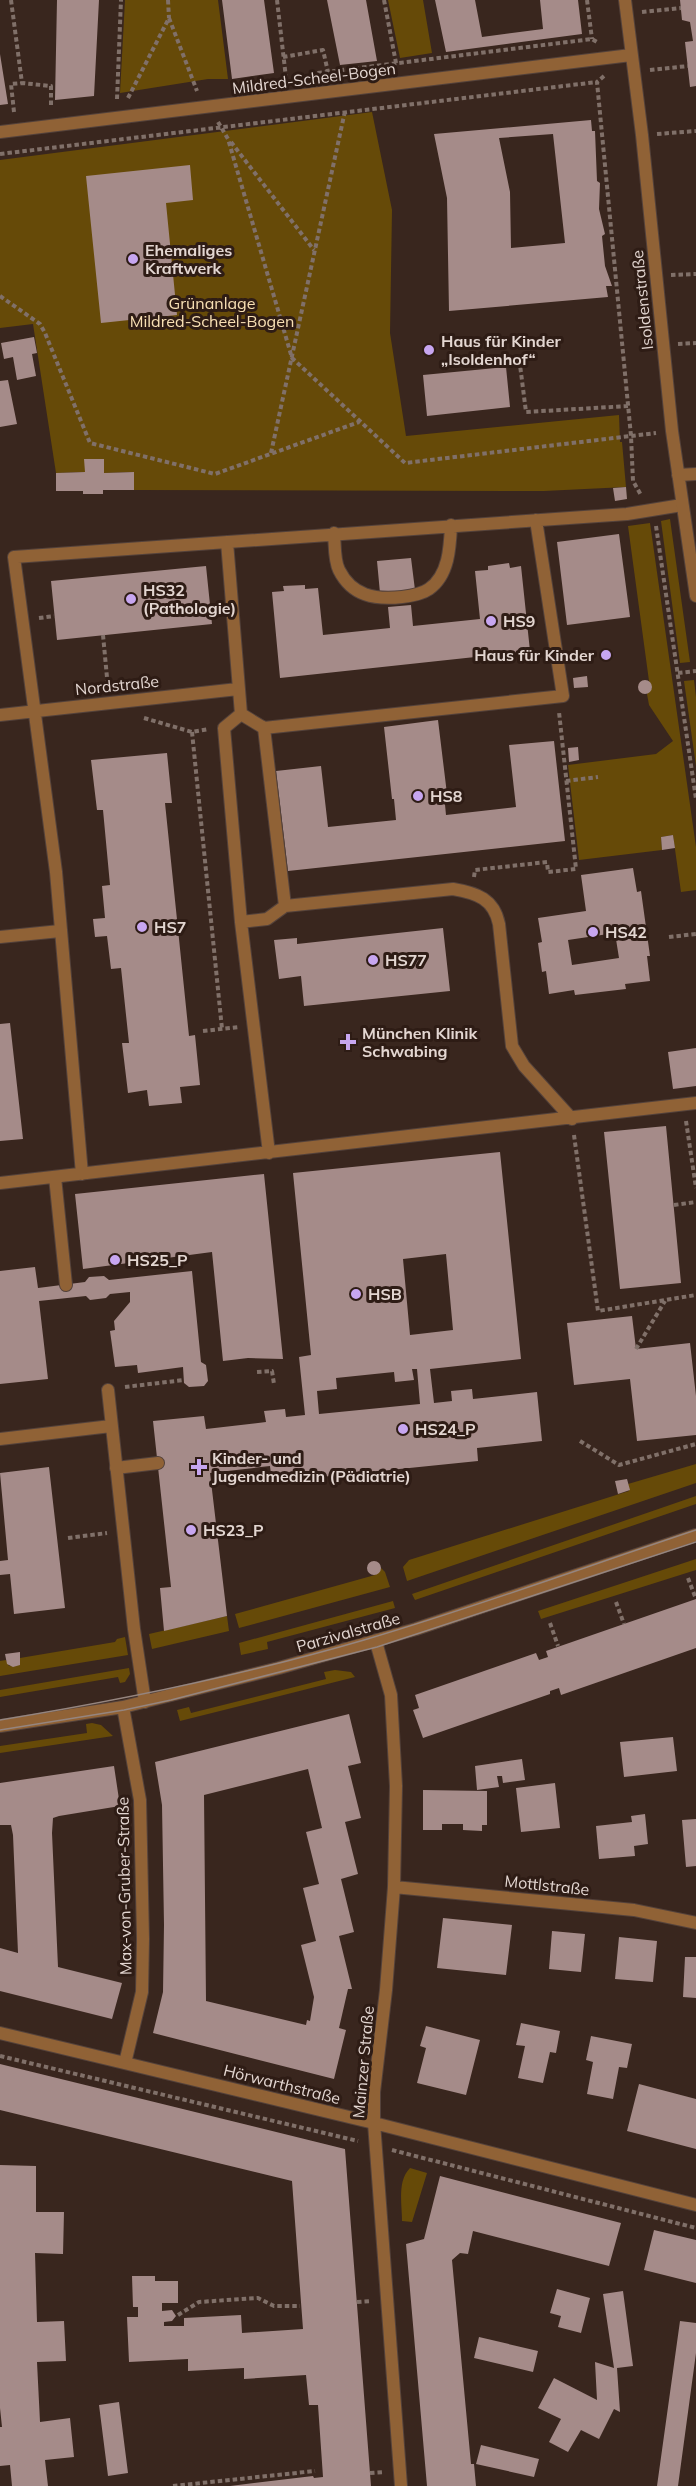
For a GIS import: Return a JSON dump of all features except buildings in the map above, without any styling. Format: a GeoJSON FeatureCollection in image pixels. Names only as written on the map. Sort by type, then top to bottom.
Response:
{"type":"FeatureCollection","features":[{"type":"Feature","properties":{"kind":"street","name":"Isoldenstraße"},"geometry":{"type":"LineString","coordinates":[[625,0],[642,135],[672,431],[696,596]]}},
{"type":"Feature","properties":{"kind":"street","name":"Mildred-Scheel-Bogen"},"geometry":{"type":"LineString","coordinates":[[0,132],[631,55]]}},
{"type":"Feature","properties":{"kind":"street"},"geometry":{"type":"LineString","coordinates":[[678,475],[696,474]]}},
{"type":"Feature","properties":{"kind":"street"},"geometry":{"type":"LineString","coordinates":[[82,1174],[56,872],[14,557],[627,514],[682,505]]}},
{"type":"Feature","properties":{"kind":"street"},"geometry":{"type":"LineString","coordinates":[[241,714],[264,728],[563,696],[536,520]]}},
{"type":"Feature","properties":{"kind":"street"},"geometry":{"type":"LineString","coordinates":[[334,533],[338,568],[351,588],[363,595],[381,600],[410,596],[429,590],[440,576],[450,554],[452,525]]}},
{"type":"Feature","properties":{"kind":"street"},"geometry":{"type":"LineString","coordinates":[[227,543],[241,714]]}},
{"type":"Feature","properties":{"kind":"street","name":"Nordstraße"},"geometry":{"type":"LineString","coordinates":[[0,714],[238,689]]}},
{"type":"Feature","properties":{"kind":"street"},"geometry":{"type":"LineString","coordinates":[[241,714],[224,728],[241,922],[269,1153]]}},
{"type":"Feature","properties":{"kind":"street"},"geometry":{"type":"LineString","coordinates":[[264,728],[285,906]]}},
{"type":"Feature","properties":{"kind":"street"},"geometry":{"type":"LineString","coordinates":[[241,922],[267,920],[285,906],[453,889],[471,892],[488,900],[497,912],[512,1046],[524,1066],[572,1119]]}},
{"type":"Feature","properties":{"kind":"street"},"geometry":{"type":"LineString","coordinates":[[0,937],[60,931]]}},
{"type":"Feature","properties":{"kind":"street"},"geometry":{"type":"LineString","coordinates":[[0,1183],[690,1104]]}},
{"type":"Feature","properties":{"kind":"street"},"geometry":{"type":"LineString","coordinates":[[55,1177],[66,1285]]}},
{"type":"Feature","properties":{"kind":"street"},"geometry":{"type":"LineString","coordinates":[[108,1390],[134,1629],[145,1702]]}},
{"type":"Feature","properties":{"kind":"street"},"geometry":{"type":"LineString","coordinates":[[0,1439],[111,1426]]}},
{"type":"Feature","properties":{"kind":"street"},"geometry":{"type":"LineString","coordinates":[[116,1468],[158,1463]]}},
{"type":"Feature","properties":{"kind":"street","name":"Parzivalstraße"},"geometry":{"type":"LineString","coordinates":[[0,1726],[123,1707],[376,1642],[696,1534]]}},
{"type":"Feature","properties":{"kind":"street","name":"Mainzer Straße"},"geometry":{"type":"LineString","coordinates":[[376,1642],[391,1695],[396,1786],[394,1887],[386,1990],[374,2092],[374,2123],[401,2486]]}},
{"type":"Feature","properties":{"kind":"street","name":"Max-von-Gruber-Straße"},"geometry":{"type":"LineString","coordinates":[[123,1707],[140,1800],[143,1939],[142,1992],[125,2063]]}},
{"type":"Feature","properties":{"kind":"street","name":"Mottlstraße"},"geometry":{"type":"LineString","coordinates":[[394,1887],[634,1910],[696,1923]]}},
{"type":"Feature","properties":{"kind":"street","name":"Hörwarthstraße"},"geometry":{"type":"LineString","coordinates":[[0,2033],[374,2123],[696,2205]]}},
{"type":"Feature","properties":{"kind":"path"},"geometry":{"type":"LineString","coordinates":[[12,0],[22,83]]}},
{"type":"Feature","properties":{"kind":"path"},"geometry":{"type":"LineString","coordinates":[[117,99],[121,0]]}},
{"type":"Feature","properties":{"kind":"path"},"geometry":{"type":"LineString","coordinates":[[168,0],[169,18],[195,90],[228,138],[315,251]]}},
{"type":"Feature","properties":{"kind":"path"},"geometry":{"type":"LineString","coordinates":[[277,0],[286,78]]}},
{"type":"Feature","properties":{"kind":"path"},"geometry":{"type":"LineString","coordinates":[[384,0],[396,63]]}},
{"type":"Feature","properties":{"kind":"path"},"geometry":{"type":"LineString","coordinates":[[587,0],[592,39]]}},
{"type":"Feature","properties":{"kind":"path"},"geometry":{"type":"LineString","coordinates":[[626,13],[681,8]]}},
{"type":"Feature","properties":{"kind":"path"},"geometry":{"type":"LineString","coordinates":[[128,98],[169,18]]}},
{"type":"Feature","properties":{"kind":"path"},"geometry":{"type":"LineString","coordinates":[[284,57],[323,50],[328,72]]}},
{"type":"Feature","properties":{"kind":"path"},"geometry":{"type":"LineString","coordinates":[[633,72],[688,66]]}},
{"type":"Feature","properties":{"kind":"path"},"geometry":{"type":"LineString","coordinates":[[0,154],[597,82],[605,75]]}},
{"type":"Feature","properties":{"kind":"path"},"geometry":{"type":"LineString","coordinates":[[597,82],[631,436],[633,481],[656,524],[696,799]]}},
{"type":"Feature","properties":{"kind":"path"},"geometry":{"type":"LineString","coordinates":[[14,111],[11,84],[51,86],[51,107]]}},
{"type":"Feature","properties":{"kind":"path"},"geometry":{"type":"LineString","coordinates":[[271,454],[350,90]]}},
{"type":"Feature","properties":{"kind":"path"},"geometry":{"type":"LineString","coordinates":[[642,135],[696,131]]}},
{"type":"Feature","properties":{"kind":"path"},"geometry":{"type":"LineString","coordinates":[[228,138],[292,358],[405,463],[672,431]]}},
{"type":"Feature","properties":{"kind":"path"},"geometry":{"type":"LineString","coordinates":[[0,296],[40,324],[90,443],[214,474],[359,422]]}},
{"type":"Feature","properties":{"kind":"path"},"geometry":{"type":"LineString","coordinates":[[470,362],[519,357],[526,412],[628,405]]}},
{"type":"Feature","properties":{"kind":"path"},"geometry":{"type":"LineString","coordinates":[[103,636],[110,703]]}},
{"type":"Feature","properties":{"kind":"path"},"geometry":{"type":"LineString","coordinates":[[678,673],[696,671]]}},
{"type":"Feature","properties":{"kind":"path"},"geometry":{"type":"LineString","coordinates":[[471,892],[475,870],[547,862],[548,872],[576,868],[557,697]]}},
{"type":"Feature","properties":{"kind":"path"},"geometry":{"type":"LineString","coordinates":[[134,719],[144,718],[192,732],[224,728]]}},
{"type":"Feature","properties":{"kind":"path"},"geometry":{"type":"LineString","coordinates":[[192,732],[222,1029]]}},
{"type":"Feature","properties":{"kind":"path"},"geometry":{"type":"LineString","coordinates":[[566,781],[598,777]]}},
{"type":"Feature","properties":{"kind":"path"},"geometry":{"type":"LineString","coordinates":[[669,937],[696,934]]}},
{"type":"Feature","properties":{"kind":"path"},"geometry":{"type":"LineString","coordinates":[[203,1031],[254,1026]]}},
{"type":"Feature","properties":{"kind":"path"},"geometry":{"type":"LineString","coordinates":[[690,1104],[696,1188]]}},
{"type":"Feature","properties":{"kind":"path"},"geometry":{"type":"LineString","coordinates":[[572,1119],[598,1311],[696,1295]]}},
{"type":"Feature","properties":{"kind":"path"},"geometry":{"type":"LineString","coordinates":[[674,1205],[696,1202]]}},
{"type":"Feature","properties":{"kind":"path"},"geometry":{"type":"LineString","coordinates":[[636,1349],[665,1300]]}},
{"type":"Feature","properties":{"kind":"path"},"geometry":{"type":"LineString","coordinates":[[257,1372],[272,1371],[274,1384]]}},
{"type":"Feature","properties":{"kind":"path"},"geometry":{"type":"LineString","coordinates":[[108,1390],[184,1380]]}},
{"type":"Feature","properties":{"kind":"path"},"geometry":{"type":"LineString","coordinates":[[580,1441],[619,1465],[696,1444]]}},
{"type":"Feature","properties":{"kind":"path"},"geometry":{"type":"LineString","coordinates":[[68,1538],[109,1533]]}},
{"type":"Feature","properties":{"kind":"path"},"geometry":{"type":"LineString","coordinates":[[688,1578],[696,1599]]}},
{"type":"Feature","properties":{"kind":"path"},"geometry":{"type":"LineString","coordinates":[[616,1602],[624,1624]]}},
{"type":"Feature","properties":{"kind":"path"},"geometry":{"type":"LineString","coordinates":[[550,1623],[558,1646]]}},
{"type":"Feature","properties":{"kind":"path"},"geometry":{"type":"LineString","coordinates":[[0,2056],[376,2146],[696,2228]]}},
{"type":"Feature","properties":{"kind":"path"},"geometry":{"type":"LineString","coordinates":[[178,2315],[199,2302],[258,2298],[274,2306],[300,2306]]}},
{"type":"Feature","properties":{"kind":"path"},"geometry":{"type":"LineString","coordinates":[[173,2486],[315,2471]]}},
{"type":"Feature","properties":{"kind":"green space"},"geometry":{"type":"Polygon","coordinates":[[[125,0],[218,0],[228,79],[208,79],[120,93],[125,0]]]}},
{"type":"Feature","properties":{"kind":"green space"},"geometry":{"type":"Polygon","coordinates":[[[388,0],[423,0],[432,53],[400,58],[388,0]]]}},
{"type":"Feature","properties":{"kind":"green space","name":"Grünanlage Mildred-Scheel-Bogen"},"geometry":{"type":"Polygon","coordinates":[[[372,112],[392,210],[390,333],[406,436],[619,415],[626,487],[544,491],[134,490],[134,472],[104,473],[103,459],[85,459],[85,472],[56,473],[33,324],[0,328],[0,160],[372,112]]]}},
{"type":"Feature","properties":{"kind":"green space"},"geometry":{"type":"Polygon","coordinates":[[[670,519],[690,662],[680,663],[661,521],[670,519]]]}},
{"type":"Feature","properties":{"kind":"green space"},"geometry":{"type":"Polygon","coordinates":[[[650,523],[696,847],[696,890],[681,892],[673,835],[661,837],[662,850],[579,860],[568,765],[656,754],[673,741],[649,705],[647,694],[652,688],[649,681],[628,526],[650,523]]]}},
{"type":"Feature","properties":{"kind":"green space"},"geometry":{"type":"Polygon","coordinates":[[[694,680],[696,697],[696,766],[684,681],[694,680]]]}},
{"type":"Feature","properties":{"kind":"green space"},"geometry":{"type":"Polygon","coordinates":[[[696,1464],[696,1483],[407,1581],[403,1567],[409,1560],[629,1491],[628,1484],[696,1464]]]}},
{"type":"Feature","properties":{"kind":"green space"},"geometry":{"type":"Polygon","coordinates":[[[696,1496],[696,1504],[415,1600],[412,1594],[696,1496]]]}},
{"type":"Feature","properties":{"kind":"green space"},"geometry":{"type":"Polygon","coordinates":[[[696,1559],[696,1570],[541,1619],[538,1611],[696,1559]]]}},
{"type":"Feature","properties":{"kind":"green space"},"geometry":{"type":"Polygon","coordinates":[[[381,1568],[385,1572],[390,1587],[239,1628],[235,1614],[375,1575],[381,1568]]]}},
{"type":"Feature","properties":{"kind":"green space"},"geometry":{"type":"Polygon","coordinates":[[[393,1601],[395,1608],[267,1642],[268,1649],[241,1655],[239,1643],[393,1601]]]}},
{"type":"Feature","properties":{"kind":"green space"},"geometry":{"type":"Polygon","coordinates":[[[227,1616],[229,1631],[152,1649],[149,1634],[227,1616]]]}},
{"type":"Feature","properties":{"kind":"green space"},"geometry":{"type":"Polygon","coordinates":[[[125,1637],[128,1655],[0,1676],[0,1661],[6,1660],[9,1666],[20,1664],[20,1658],[115,1642],[125,1637]]]}},
{"type":"Feature","properties":{"kind":"green space"},"geometry":{"type":"Polygon","coordinates":[[[129,1668],[130,1674],[125,1682],[120,1683],[118,1677],[0,1697],[0,1690],[129,1668]]]}},
{"type":"Feature","properties":{"kind":"green space"},"geometry":{"type":"Polygon","coordinates":[[[335,1670],[351,1672],[355,1677],[180,1721],[177,1710],[189,1707],[191,1713],[326,1679],[324,1672],[335,1670]]]}},
{"type":"Feature","properties":{"kind":"green space"},"geometry":{"type":"Polygon","coordinates":[[[86,1724],[101,1725],[113,1736],[0,1753],[0,1746],[87,1733],[86,1724]]]}},
{"type":"Feature","properties":{"kind":"green space"},"geometry":{"type":"Polygon","coordinates":[[[410,2168],[427,2173],[412,2222],[402,2221],[401,2200],[403,2179],[410,2168]]]}},
{"type":"Feature","properties":{"kind":"tram line"},"geometry":{"type":"LineString","coordinates":[[0,1720],[183,1686],[319,1653],[448,1614],[696,1530]]}},
{"type":"Feature","properties":{"kind":"tram line"},"geometry":{"type":"LineString","coordinates":[[0,1730],[171,1700],[377,1647],[696,1542]]}},
{"type":"Feature","properties":{"kind":"place","name":"Ehemaliges Kraftwerk"},"geometry":{"type":"Point","coordinates":[133,259]}},
{"type":"Feature","properties":{"kind":"place","name":"Haus für Kinder „Isoldenhof“"},"geometry":{"type":"Point","coordinates":[429,350]}},
{"type":"Feature","properties":{"kind":"place","name":"HS32 (Pathologie)"},"geometry":{"type":"Point","coordinates":[131,599]}},
{"type":"Feature","properties":{"kind":"place","name":"HS9"},"geometry":{"type":"Point","coordinates":[491,621]}},
{"type":"Feature","properties":{"kind":"place","name":"Haus für Kinder"},"geometry":{"type":"Point","coordinates":[606,655]}},
{"type":"Feature","properties":{"kind":"place","name":"HS8"},"geometry":{"type":"Point","coordinates":[418,796]}},
{"type":"Feature","properties":{"kind":"place","name":"HS7"},"geometry":{"type":"Point","coordinates":[142,927]}},
{"type":"Feature","properties":{"kind":"place","name":"HS42"},"geometry":{"type":"Point","coordinates":[593,932]}},
{"type":"Feature","properties":{"kind":"place","name":"HS77"},"geometry":{"type":"Point","coordinates":[373,960]}},
{"type":"Feature","properties":{"kind":"place","name":"München Klinik Schwabing"},"geometry":{"type":"Point","coordinates":[348,1042]}},
{"type":"Feature","properties":{"kind":"place","name":"HS25_P"},"geometry":{"type":"Point","coordinates":[115,1260]}},
{"type":"Feature","properties":{"kind":"place","name":"HSB"},"geometry":{"type":"Point","coordinates":[356,1294]}},
{"type":"Feature","properties":{"kind":"place","name":"HS24_P"},"geometry":{"type":"Point","coordinates":[403,1429]}},
{"type":"Feature","properties":{"kind":"place","name":"Kinder- und Jugendmedizin (Pädiatrie)"},"geometry":{"type":"Point","coordinates":[199,1467]}},
{"type":"Feature","properties":{"kind":"place","name":"HS23_P"},"geometry":{"type":"Point","coordinates":[191,1530]}}]}
